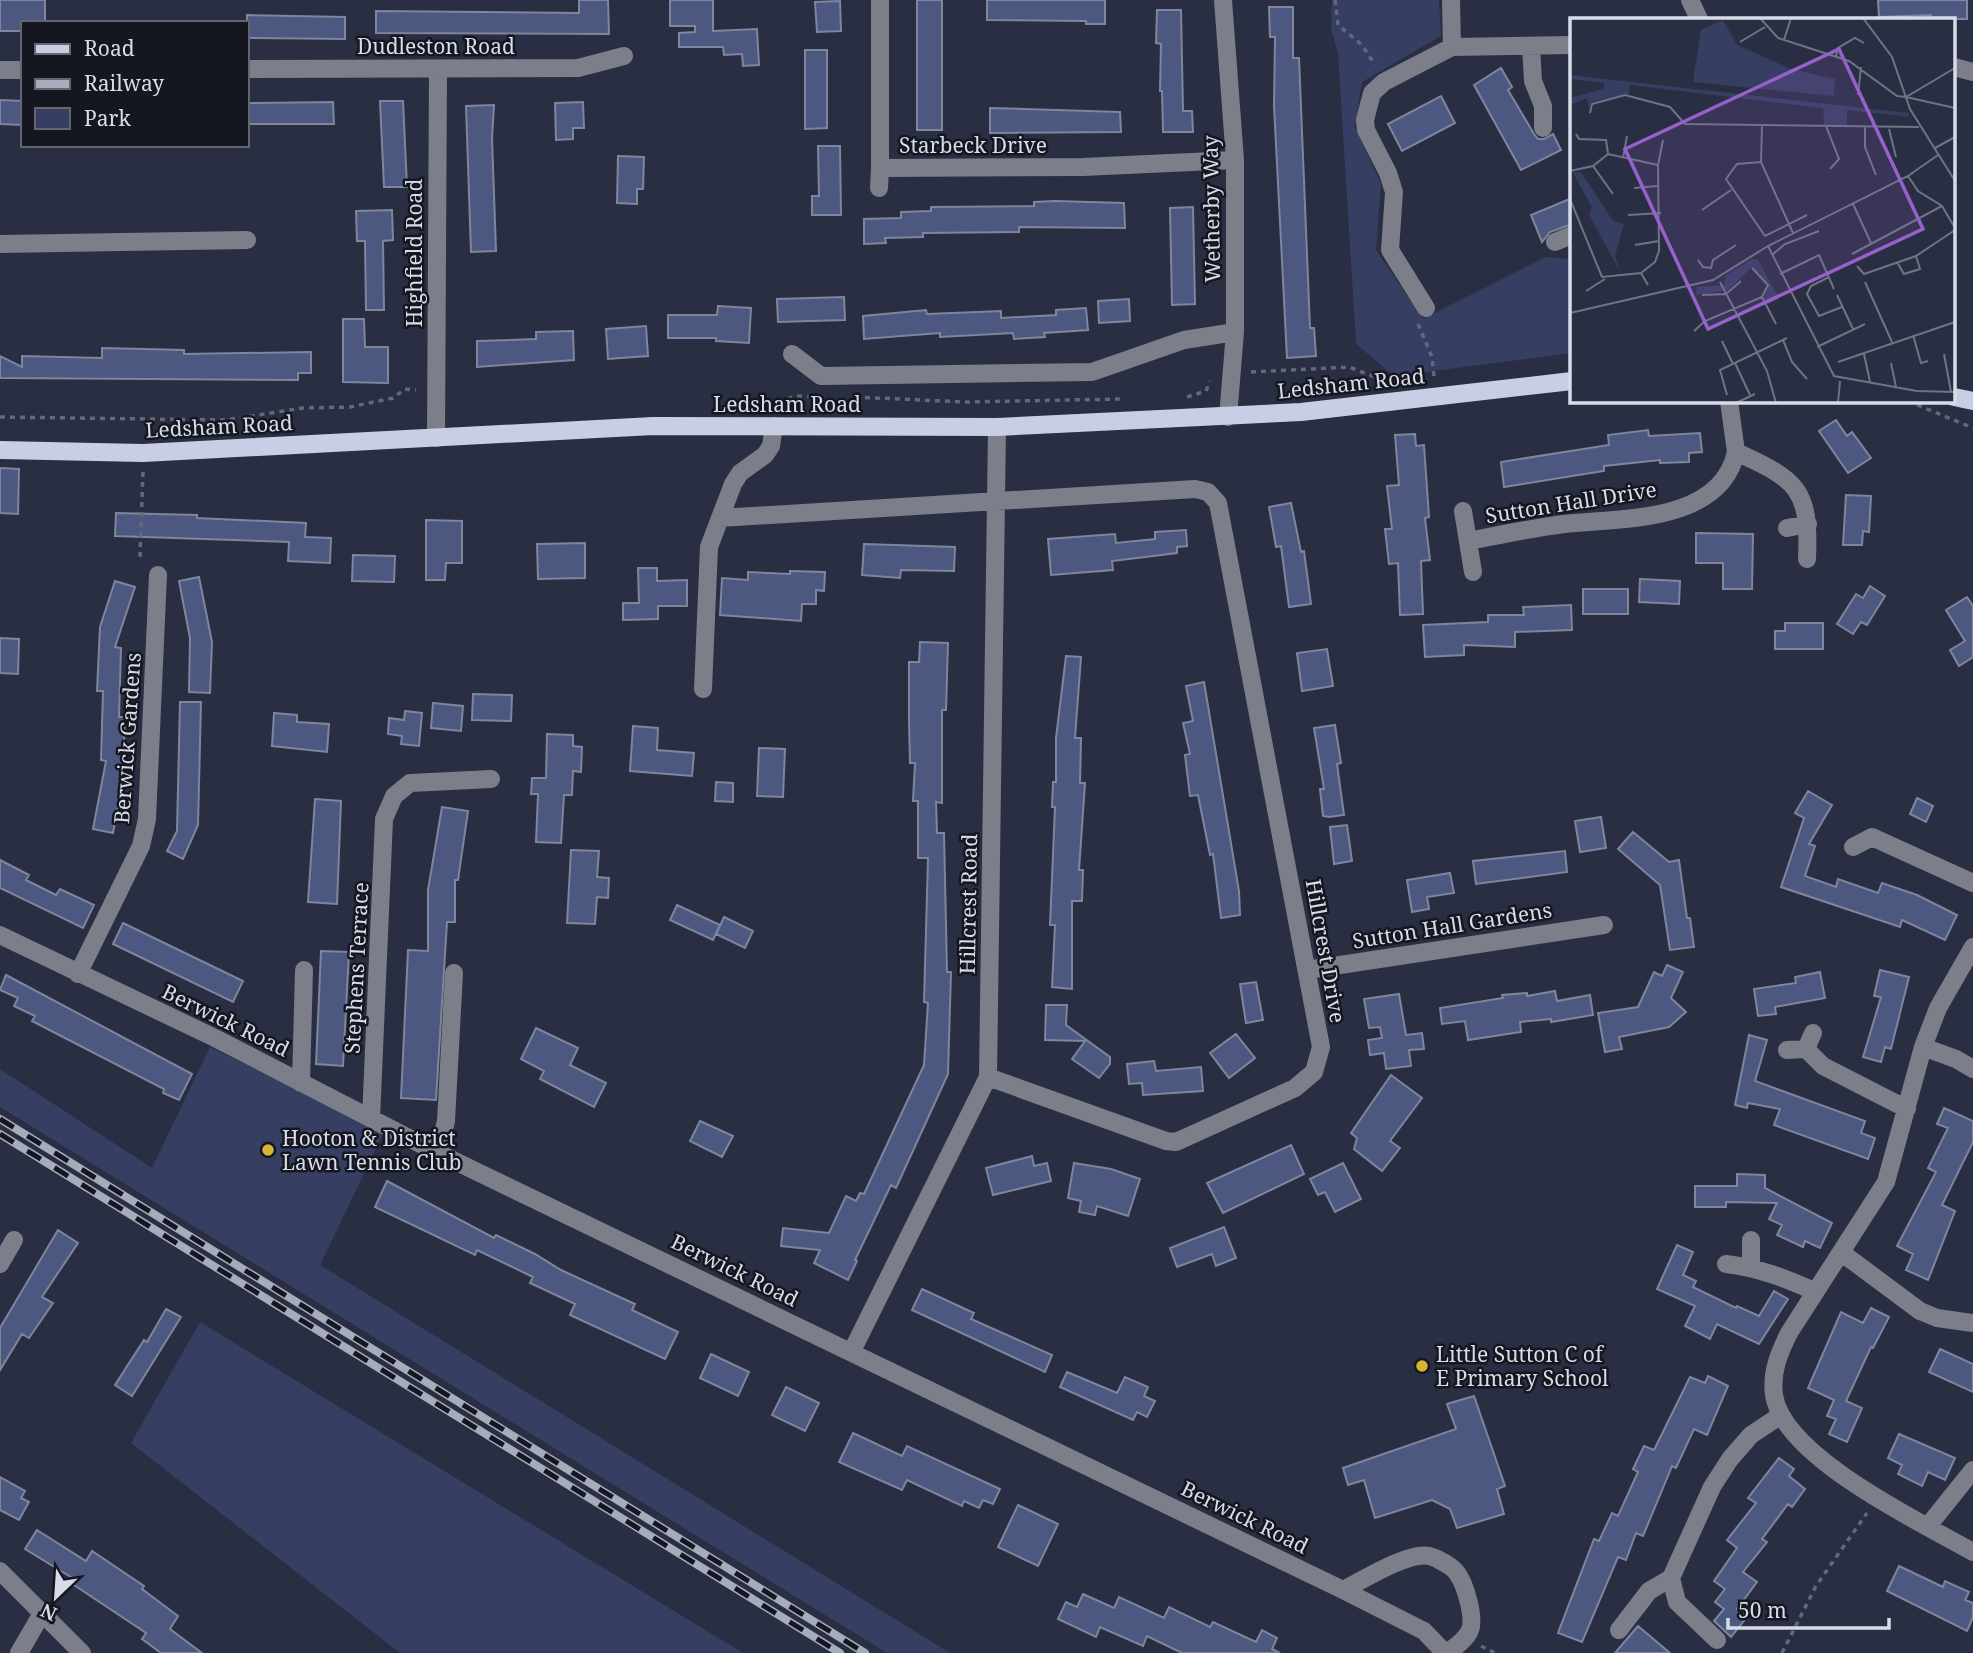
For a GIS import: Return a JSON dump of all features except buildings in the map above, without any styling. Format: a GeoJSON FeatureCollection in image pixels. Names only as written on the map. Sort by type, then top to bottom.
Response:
{"type":"FeatureCollection","features":[{"type":"Feature","properties":{"kind":"main road","name":"Ledsham Road"},"geometry":{"type":"LineString","coordinates":[[0,450],[143,453],[653,426],[997,427],[1228,416],[1570,381]]}},
{"type":"Feature","properties":{"kind":"main road"},"geometry":{"type":"LineString","coordinates":[[1955,397],[1973,401]]}},
{"type":"Feature","properties":{"kind":"street","name":"Starbeck Drive"},"geometry":{"type":"LineString","coordinates":[[880,0],[880,168],[1083,167],[1235,160]]}},
{"type":"Feature","properties":{"kind":"street","name":"Wetherby Way"},"geometry":{"type":"LineString","coordinates":[[1223,0],[1235,160],[1235,332],[1228,416]]}},
{"type":"Feature","properties":{"kind":"street"},"geometry":{"type":"LineString","coordinates":[[1451,0],[1452,47]]}},
{"type":"Feature","properties":{"kind":"street"},"geometry":{"type":"LineString","coordinates":[[1690,0],[1699,18]]}},
{"type":"Feature","properties":{"kind":"street"},"geometry":{"type":"LineString","coordinates":[[1426,308],[1390,250],[1394,192],[1366,130],[1365,120],[1380,74],[1452,47],[1570,45]]}},
{"type":"Feature","properties":{"kind":"street"},"geometry":{"type":"LineString","coordinates":[[1531,46],[1533,81],[1543,106],[1543,128]]}},
{"type":"Feature","properties":{"kind":"street","name":"Dudleston Road"},"geometry":{"type":"LineString","coordinates":[[248,69],[578,68],[624,56]]}},
{"type":"Feature","properties":{"kind":"street","name":"Highfield Road"},"geometry":{"type":"LineString","coordinates":[[436,438],[438,68]]}},
{"type":"Feature","properties":{"kind":"street"},"geometry":{"type":"LineString","coordinates":[[1955,68],[1973,72]]}},
{"type":"Feature","properties":{"kind":"street"},"geometry":{"type":"LineString","coordinates":[[0,70],[21,70]]}},
{"type":"Feature","properties":{"kind":"street"},"geometry":{"type":"LineString","coordinates":[[879,188],[880,168]]}},
{"type":"Feature","properties":{"kind":"street"},"geometry":{"type":"LineString","coordinates":[[1555,242],[1570,236]]}},
{"type":"Feature","properties":{"kind":"street"},"geometry":{"type":"LineString","coordinates":[[0,244],[247,240]]}},
{"type":"Feature","properties":{"kind":"street","name":"Ledsham Road"},"geometry":{"type":"LineString","coordinates":[[792,354],[821,376],[1092,372],[1184,340],[1235,332]]}},
{"type":"Feature","properties":{"kind":"street"},"geometry":{"type":"LineString","coordinates":[[1728,402],[1736,452],[1766,465],[1792,484],[1805,502],[1808,524],[1807,559]]}},
{"type":"Feature","properties":{"kind":"street"},"geometry":{"type":"LineString","coordinates":[[703,689],[709,547],[740,473],[759,462],[771,446],[774,426]]}},
{"type":"Feature","properties":{"kind":"street","name":"Hillcrest Road"},"geometry":{"type":"LineString","coordinates":[[852,1351],[988,1077],[997,427]]}},
{"type":"Feature","properties":{"kind":"street","name":"Sutton Hall Drive"},"geometry":{"type":"LineString","coordinates":[[1468,541],[1563,524],[1625,520],[1695,502],[1718,486],[1732,469],[1736,452]]}},
{"type":"Feature","properties":{"kind":"street","name":"Hillcrest Drive"},"geometry":{"type":"LineString","coordinates":[[988,1077],[1166,1141],[1188,1139],[1295,1088],[1314,1072],[1321,1047],[1218,503],[1208,492],[1195,489],[998,503]]}},
{"type":"Feature","properties":{"kind":"street"},"geometry":{"type":"LineString","coordinates":[[720,519],[998,503]]}},
{"type":"Feature","properties":{"kind":"street","name":"Sutton Hall Drive"},"geometry":{"type":"LineString","coordinates":[[1463,511],[1473,572]]}},
{"type":"Feature","properties":{"kind":"street"},"geometry":{"type":"LineString","coordinates":[[1787,528],[1808,524]]}},
{"type":"Feature","properties":{"kind":"street","name":"Berwick Gardens"},"geometry":{"type":"LineString","coordinates":[[78,974],[141,846],[147,819],[158,575]]}},
{"type":"Feature","properties":{"kind":"street","name":"Stephens Terrace"},"geometry":{"type":"LineString","coordinates":[[371,1119],[384,819],[394,796],[410,783],[491,779]]}},
{"type":"Feature","properties":{"kind":"street"},"geometry":{"type":"LineString","coordinates":[[1853,847],[1872,837],[1973,883]]}},
{"type":"Feature","properties":{"kind":"street","name":"Sutton Hall Gardens"},"geometry":{"type":"LineString","coordinates":[[1307,970],[1604,925]]}},
{"type":"Feature","properties":{"kind":"street","name":"Berwick Road"},"geometry":{"type":"LineString","coordinates":[[0,936],[215,1038],[432,1150],[1343,1590],[1424,1631],[1446,1653]]}},
{"type":"Feature","properties":{"kind":"street"},"geometry":{"type":"LineString","coordinates":[[1973,947],[1938,1008],[1923,1047],[1886,1182],[1814,1292],[1777,1358],[1774,1395],[1781,1415],[1805,1444],[1876,1499],[1973,1552]]}},
{"type":"Feature","properties":{"kind":"street"},"geometry":{"type":"LineString","coordinates":[[302,1083],[304,970]]}},
{"type":"Feature","properties":{"kind":"street"},"geometry":{"type":"LineString","coordinates":[[432,1150],[443,1133],[446,1121],[454,973]]}},
{"type":"Feature","properties":{"kind":"street"},"geometry":{"type":"LineString","coordinates":[[1787,1050],[1809,1041],[1823,1066],[1907,1109]]}},
{"type":"Feature","properties":{"kind":"street"},"geometry":{"type":"LineString","coordinates":[[1923,1047],[1973,1069]]}},
{"type":"Feature","properties":{"kind":"street"},"geometry":{"type":"LineString","coordinates":[[0,1264],[14,1240]]}},
{"type":"Feature","properties":{"kind":"street"},"geometry":{"type":"LineString","coordinates":[[1751,1240],[1751,1267]]}},
{"type":"Feature","properties":{"kind":"street"},"geometry":{"type":"LineString","coordinates":[[1842,1253],[1920,1311],[1937,1318],[1973,1323]]}},
{"type":"Feature","properties":{"kind":"street"},"geometry":{"type":"LineString","coordinates":[[1726,1264],[1751,1267],[1814,1292]]}},
{"type":"Feature","properties":{"kind":"street"},"geometry":{"type":"LineString","coordinates":[[1619,1630],[1649,1591],[1671,1578],[1712,1487],[1730,1459],[1751,1435],[1781,1415]]}},
{"type":"Feature","properties":{"kind":"street"},"geometry":{"type":"LineString","coordinates":[[1928,1526],[1973,1470]]}},
{"type":"Feature","properties":{"kind":"street"},"geometry":{"type":"LineString","coordinates":[[1343,1590],[1381,1570],[1420,1556],[1428,1556],[1452,1568],[1459,1575],[1472,1617],[1470,1630],[1464,1639],[1446,1653]]}},
{"type":"Feature","properties":{"kind":"street"},"geometry":{"type":"LineString","coordinates":[[0,1571],[41,1615],[82,1653]]}},
{"type":"Feature","properties":{"kind":"street"},"geometry":{"type":"LineString","coordinates":[[1671,1578],[1677,1602],[1717,1640]]}},
{"type":"Feature","properties":{"kind":"street"},"geometry":{"type":"LineString","coordinates":[[19,1653],[41,1615]]}},
{"type":"Feature","properties":{"kind":"path"},"geometry":{"type":"LineString","coordinates":[[1335,0],[1338,25],[1362,45],[1380,74]]}},
{"type":"Feature","properties":{"kind":"path"},"geometry":{"type":"LineString","coordinates":[[1426,308],[1414,315],[1432,357],[1433,397]]}},
{"type":"Feature","properties":{"kind":"path"},"geometry":{"type":"LineString","coordinates":[[1183,398],[1206,391],[1213,374],[1349,367],[1391,383]]}},
{"type":"Feature","properties":{"kind":"path"},"geometry":{"type":"LineString","coordinates":[[0,416],[225,420],[303,408],[350,407],[393,398],[405,388],[426,391]]}},
{"type":"Feature","properties":{"kind":"path"},"geometry":{"type":"LineString","coordinates":[[763,408],[795,396],[822,397]]}},
{"type":"Feature","properties":{"kind":"path"},"geometry":{"type":"LineString","coordinates":[[850,397],[965,402],[1129,399]]}},
{"type":"Feature","properties":{"kind":"path"},"geometry":{"type":"LineString","coordinates":[[1910,402],[1973,428]]}},
{"type":"Feature","properties":{"kind":"path"},"geometry":{"type":"LineString","coordinates":[[143,453],[140,555],[158,575]]}},
{"type":"Feature","properties":{"kind":"path"},"geometry":{"type":"LineString","coordinates":[[1782,1653],[1816,1586],[1876,1499]]}},
{"type":"Feature","properties":{"kind":"green space"},"geometry":{"type":"Polygon","coordinates":[[[1332,0],[1439,0],[1441,36],[1362,82],[1355,127],[1381,184],[1376,250],[1423,319],[1546,257],[1570,259],[1570,353],[1394,376],[1356,344],[1338,53],[1331,29],[1332,0]]]}},
{"type":"Feature","properties":{"kind":"green space"},"geometry":{"type":"Polygon","coordinates":[[[210,1047],[384,1132],[320,1265],[950,1653],[887,1653],[0,1107],[0,1069],[152,1168],[210,1047]]]}},
{"type":"Feature","properties":{"kind":"green space"},"geometry":{"type":"Polygon","coordinates":[[[200,1322],[743,1653],[400,1653],[131,1443],[200,1322]]]}},
{"type":"Feature","properties":{"kind":"railway"},"geometry":{"type":"LineString","coordinates":[[0,1119],[865,1653]]}},
{"type":"Feature","properties":{"kind":"railway"},"geometry":{"type":"LineString","coordinates":[[0,1134],[840,1653]]}},
{"type":"Feature","properties":{"kind":"place","name":"Hooton & District Lawn Tennis Club"},"geometry":{"type":"Point","coordinates":[268,1150]}},
{"type":"Feature","properties":{"kind":"place","name":"Little Sutton C of E Primary School"},"geometry":{"type":"Point","coordinates":[1422,1366]}}]}
